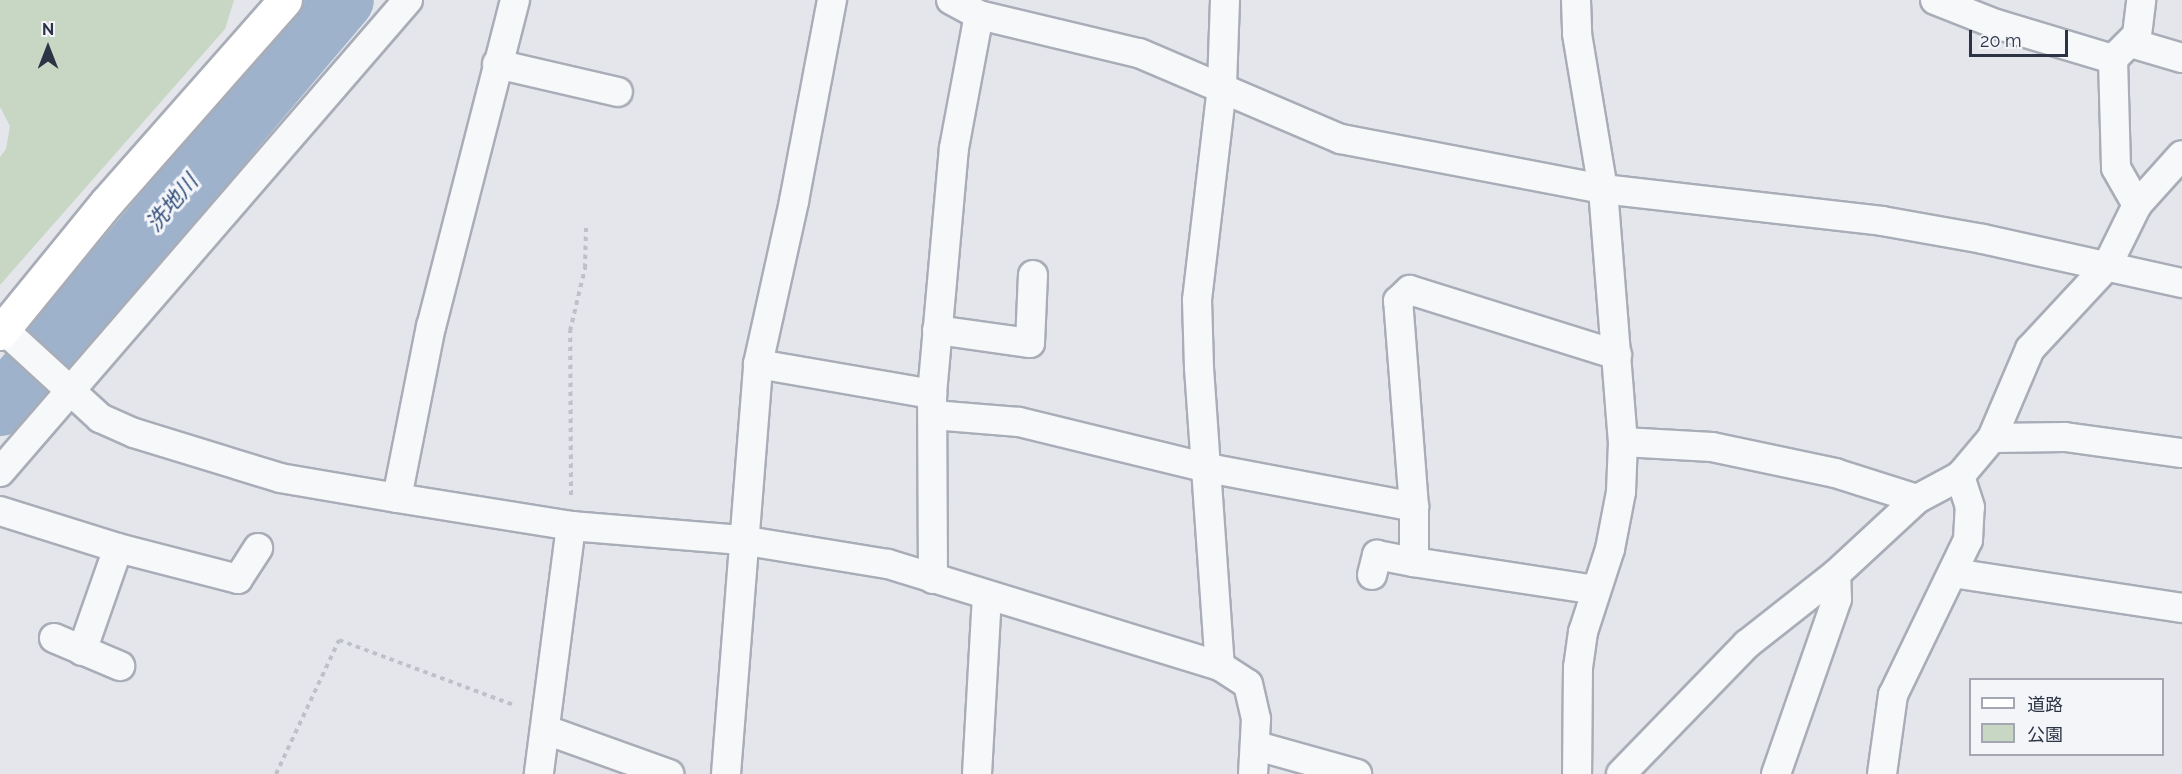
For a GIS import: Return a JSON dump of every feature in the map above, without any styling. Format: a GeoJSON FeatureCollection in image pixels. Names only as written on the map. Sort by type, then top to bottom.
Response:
{"type":"FeatureCollection","features":[{"type":"Feature","properties":{"kind":"street"},"geometry":{"type":"LineString","coordinates":[[285,0],[106,202],[7,335],[100,418],[134,433],[280,478],[571,526],[741,540],[827,551],[933,579],[1220,666],[1248,684],[1256,719],[1257,746],[1253,774]]}},
{"type":"Feature","properties":{"kind":"street"},"geometry":{"type":"LineString","coordinates":[[0,472],[63,386],[408,0]]}},
{"type":"Feature","properties":{"kind":"street"},"geometry":{"type":"LineString","coordinates":[[397,498],[431,326],[473,175],[497,64],[515,0]]}},
{"type":"Feature","properties":{"kind":"street"},"geometry":{"type":"LineString","coordinates":[[726,774],[741,540],[758,364],[794,201],[832,0]]}},
{"type":"Feature","properties":{"kind":"street"},"geometry":{"type":"LineString","coordinates":[[1220,666],[1203,467],[1197,300],[1222,87],[1225,0]]}},
{"type":"Feature","properties":{"kind":"street"},"geometry":{"type":"LineString","coordinates":[[1576,0],[1577,34],[1603,189],[1623,442],[1621,492],[1610,549],[1596,590],[1578,667],[1577,774]]}},
{"type":"Feature","properties":{"kind":"street"},"geometry":{"type":"LineString","coordinates":[[1935,0],[1996,24],[2122,51],[2182,58]]}},
{"type":"Feature","properties":{"kind":"street"},"geometry":{"type":"LineString","coordinates":[[2137,205],[2116,168],[2122,51],[2137,35],[2141,0]]}},
{"type":"Feature","properties":{"kind":"street"},"geometry":{"type":"LineString","coordinates":[[933,579],[932,405],[967,6],[1139,53],[1341,139],[1603,189],[1882,221],[2182,283]]}},
{"type":"Feature","properties":{"kind":"street"},"geometry":{"type":"LineString","coordinates":[[497,64],[618,92]]}},
{"type":"Feature","properties":{"kind":"street"},"geometry":{"type":"LineString","coordinates":[[1621,774],[1747,645],[1836,574],[1917,499],[1960,476],[1992,438],[2031,349],[2107,266],[2137,205],[2182,155]]}},
{"type":"Feature","properties":{"kind":"street"},"geometry":{"type":"LineString","coordinates":[[938,330],[1030,342],[1033,275]]}},
{"type":"Feature","properties":{"kind":"street"},"geometry":{"type":"LineString","coordinates":[[1414,562],[1414,507],[1398,301],[1410,290],[1617,355]]}},
{"type":"Feature","properties":{"kind":"street"},"geometry":{"type":"LineString","coordinates":[[758,364],[932,405],[1019,422],[1203,467],[1414,507]]}},
{"type":"Feature","properties":{"kind":"street"},"geometry":{"type":"LineString","coordinates":[[1992,438],[2065,438],[2182,453]]}},
{"type":"Feature","properties":{"kind":"street"},"geometry":{"type":"LineString","coordinates":[[1623,442],[1712,447],[1835,473],[1917,499]]}},
{"type":"Feature","properties":{"kind":"street"},"geometry":{"type":"LineString","coordinates":[[1882,774],[1893,695],[1968,540],[1970,507],[1960,476]]}},
{"type":"Feature","properties":{"kind":"street"},"geometry":{"type":"LineString","coordinates":[[0,512],[117,548],[238,579],[258,548]]}},
{"type":"Feature","properties":{"kind":"street"},"geometry":{"type":"LineString","coordinates":[[539,774],[571,526]]}},
{"type":"Feature","properties":{"kind":"street"},"geometry":{"type":"LineString","coordinates":[[82,651],[117,548]]}},
{"type":"Feature","properties":{"kind":"street"},"geometry":{"type":"LineString","coordinates":[[1372,575],[1377,555],[1596,590]]}},
{"type":"Feature","properties":{"kind":"street"},"geometry":{"type":"LineString","coordinates":[[1953,573],[2182,608]]}},
{"type":"Feature","properties":{"kind":"street"},"geometry":{"type":"LineString","coordinates":[[1776,774],[1837,599],[1836,574]]}},
{"type":"Feature","properties":{"kind":"street"},"geometry":{"type":"LineString","coordinates":[[977,774],[987,596]]}},
{"type":"Feature","properties":{"kind":"street"},"geometry":{"type":"LineString","coordinates":[[54,638],[120,666]]}},
{"type":"Feature","properties":{"kind":"street"},"geometry":{"type":"LineString","coordinates":[[547,724],[669,774]]}},
{"type":"Feature","properties":{"kind":"street"},"geometry":{"type":"LineString","coordinates":[[1257,746],[1350,773]]}},
{"type":"Feature","properties":{"kind":"path"},"geometry":{"type":"LineString","coordinates":[[571,526],[570,331],[585,268],[586,228]]}},
{"type":"Feature","properties":{"kind":"path"},"geometry":{"type":"LineString","coordinates":[[276,774],[339,640],[547,724]]}},
{"type":"Feature","properties":{"kind":"green space"},"geometry":{"type":"Polygon","coordinates":[[[0,0],[234,0],[225,29],[0,285],[0,157],[6,149],[10,126],[0,107],[0,0]]]}},
{"type":"Feature","properties":{"kind":"waterway","name":"洗地川"},"geometry":{"type":"LineString","coordinates":[[0,406],[344,0]]}}]}
